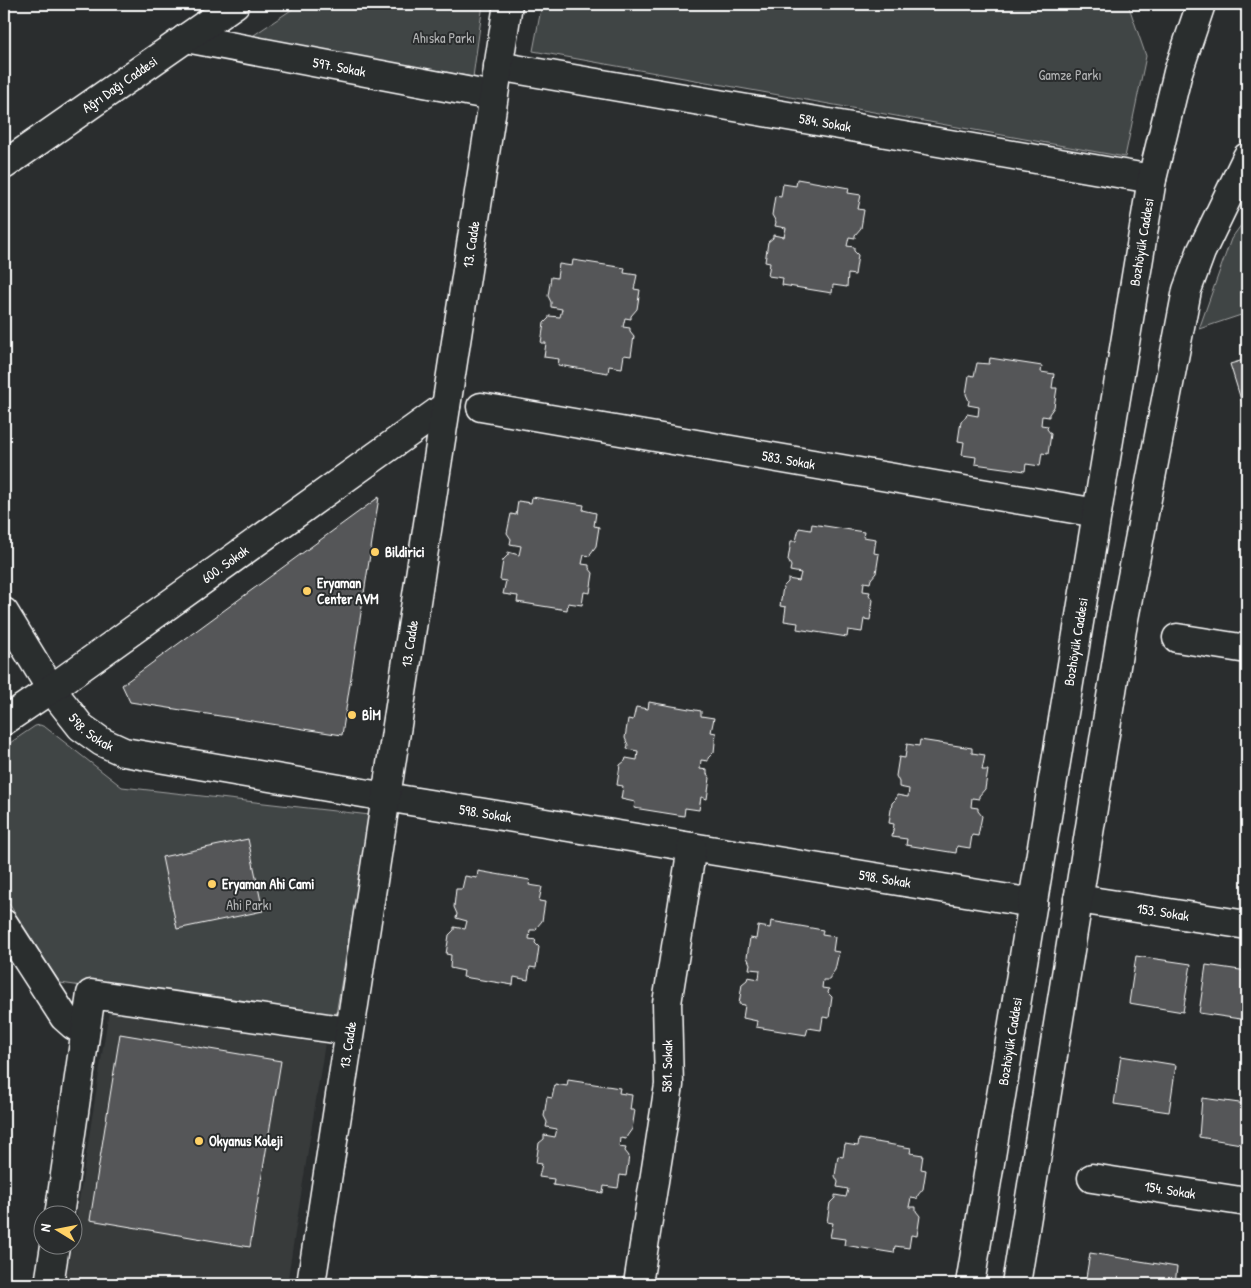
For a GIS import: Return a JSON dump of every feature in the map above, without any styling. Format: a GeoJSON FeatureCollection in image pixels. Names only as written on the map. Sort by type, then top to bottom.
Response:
{"type":"FeatureCollection","features":[{"type":"Feature","properties":{"kind":"street","name":"Ağrı Dağı Caddesi"},"geometry":{"type":"LineString","coordinates":[[4,165],[235,4]]}},
{"type":"Feature","properties":{"kind":"street","name":"13. Cadde"},"geometry":{"type":"LineString","coordinates":[[311,1284],[508,4]]}},
{"type":"Feature","properties":{"kind":"street","name":"Bozhöyük Caddesi"},"geometry":{"type":"LineString","coordinates":[[970,1284],[1152,179],[1178,72],[1200,4]]}},
{"type":"Feature","properties":{"kind":"street","name":"597. Sokak"},"geometry":{"type":"LineString","coordinates":[[186,38],[494,96]]}},
{"type":"Feature","properties":{"kind":"street","name":"584. Sokak"},"geometry":{"type":"LineString","coordinates":[[498,66],[1152,179]]}},
{"type":"Feature","properties":{"kind":"street"},"geometry":{"type":"LineString","coordinates":[[1016,1284],[1122,628],[1187,290],[1201,252],[1247,157]]}},
{"type":"Feature","properties":{"kind":"street","name":"600. Sokak"},"geometry":{"type":"LineString","coordinates":[[4,721],[446,406]]}},
{"type":"Feature","properties":{"kind":"street","name":"583. Sokak"},"geometry":{"type":"LineString","coordinates":[[481,406],[1097,513]]}},
{"type":"Feature","properties":{"kind":"street","name":"598. Sokak"},"geometry":{"type":"LineString","coordinates":[[4,612],[50,690],[81,727],[102,742],[124,752],[1033,903]]}},
{"type":"Feature","properties":{"kind":"street"},"geometry":{"type":"LineString","coordinates":[[1177,638],[1247,649]]}},
{"type":"Feature","properties":{"kind":"street","name":"581. Sokak"},"geometry":{"type":"LineString","coordinates":[[638,1284],[669,1085],[667,1003],[692,847]]}},
{"type":"Feature","properties":{"kind":"street","name":"153. Sokak"},"geometry":{"type":"LineString","coordinates":[[1078,899],[1247,925]]}},
{"type":"Feature","properties":{"kind":"street"},"geometry":{"type":"LineString","coordinates":[[4,924],[64,1016],[73,1025],[85,1032]]}},
{"type":"Feature","properties":{"kind":"street"},"geometry":{"type":"LineString","coordinates":[[60,1206],[91,994],[350,1031]]}},
{"type":"Feature","properties":{"kind":"street","name":"154. Sokak"},"geometry":{"type":"LineString","coordinates":[[1092,1178],[1247,1202]]}},
{"type":"Feature","properties":{"kind":"street"},"geometry":{"type":"LineString","coordinates":[[49,1284],[53,1256]]}},
{"type":"Feature","properties":{"kind":"shaded area","name":"Okyanus Koleji"},"geometry":{"type":"Polygon","coordinates":[[[109,1010],[325,1043],[287,1284],[65,1284],[69,1256],[82,1256],[82,1206],[78,1206],[109,1010]]]}},
{"type":"Feature","properties":{"kind":"green space","name":"Ahıska Parkı"},"geometry":{"type":"Polygon","coordinates":[[[300,4],[483,4],[473,77],[251,37],[300,4]]]}},
{"type":"Feature","properties":{"kind":"green space","name":"Gamze Parkı"},"geometry":{"type":"Polygon","coordinates":[[[542,4],[1128,4],[1146,56],[1125,157],[533,51],[542,4]]]}},
{"type":"Feature","properties":{"kind":"green space"},"geometry":{"type":"Polygon","coordinates":[[[1247,217],[1247,313],[1199,329],[1231,239],[1247,217]]]}},
{"type":"Feature","properties":{"kind":"green space","name":"Ahi Parkı"},"geometry":{"type":"Polygon","coordinates":[[[40,725],[122,787],[370,815],[335,1020],[60,983],[4,896],[4,747],[35,726],[40,725]]]}},
{"type":"Feature","properties":{"kind":"building"},"geometry":{"type":"Polygon","coordinates":[[[797,179],[849,188],[848,193],[861,195],[858,209],[864,210],[861,228],[855,235],[855,238],[849,237],[847,246],[854,247],[854,251],[858,255],[855,275],[848,274],[847,287],[833,285],[832,293],[782,285],[783,278],[768,276],[770,263],[765,262],[768,242],[773,238],[773,235],[784,237],[786,228],[775,226],[776,222],[772,215],[775,196],[781,197],[783,184],[796,186],[797,179]]]}},
{"type":"Feature","properties":{"kind":"building"},"geometry":{"type":"Polygon","coordinates":[[[573,260],[625,268],[624,273],[637,275],[634,289],[640,290],[637,309],[631,316],[631,319],[625,318],[623,327],[630,328],[634,336],[631,356],[624,355],[622,368],[609,366],[608,373],[558,365],[559,359],[544,357],[546,343],[541,343],[544,323],[549,316],[560,317],[562,309],[551,307],[548,296],[551,277],[557,278],[559,264],[572,266],[573,260]]]}},
{"type":"Feature","properties":{"kind":"building"},"geometry":{"type":"Polygon","coordinates":[[[990,358],[1042,366],[1041,372],[1054,374],[1052,388],[1057,388],[1054,407],[1049,417],[1042,416],[1041,425],[1048,426],[1047,429],[1051,434],[1048,454],[1042,453],[1040,466],[1026,464],[1025,471],[975,464],[976,457],[962,455],[964,442],[958,441],[961,421],[967,414],[978,416],[979,407],[968,405],[969,401],[966,394],[969,375],[974,376],[977,363],[989,364],[990,358]]]}},
{"type":"Feature","properties":{"kind":"building"},"geometry":{"type":"Polygon","coordinates":[[[1247,359],[1247,419],[1230,364],[1247,359]]]}},
{"type":"Feature","properties":{"kind":"building","name":"Eryaman Center AVM"},"geometry":{"type":"Polygon","coordinates":[[[379,497],[342,735],[130,702],[122,685],[379,497]]]}},
{"type":"Feature","properties":{"kind":"building"},"geometry":{"type":"Polygon","coordinates":[[[532,497],[584,505],[583,510],[596,513],[594,526],[599,527],[596,546],[590,556],[584,555],[582,564],[589,565],[593,573],[590,593],[584,592],[582,605],[568,603],[567,610],[517,602],[518,596],[503,594],[506,581],[500,580],[503,560],[508,555],[508,552],[519,555],[521,546],[510,544],[511,539],[507,533],[511,514],[516,515],[518,501],[531,503],[532,497]]]}},
{"type":"Feature","properties":{"kind":"building"},"geometry":{"type":"Polygon","coordinates":[[[812,524],[864,532],[863,537],[876,539],[874,553],[879,554],[876,573],[870,583],[864,582],[863,591],[870,592],[869,595],[873,600],[870,620],[864,619],[862,632],[848,630],[847,637],[797,629],[798,623],[784,621],[786,607],[780,606],[783,587],[788,582],[788,579],[799,581],[801,573],[790,571],[791,566],[788,560],[791,541],[796,541],[799,528],[811,530],[812,524]]]}},
{"type":"Feature","properties":{"kind":"building"},"geometry":{"type":"Polygon","coordinates":[[[649,702],[701,711],[701,716],[714,718],[711,732],[716,733],[714,752],[708,758],[708,761],[701,760],[700,769],[707,770],[710,778],[707,799],[701,797],[699,810],[685,808],[684,816],[634,808],[635,802],[621,799],[623,786],[617,785],[620,765],[626,758],[637,760],[638,751],[627,749],[628,745],[625,738],[628,719],[633,720],[636,707],[648,709],[649,702]]]}},
{"type":"Feature","properties":{"kind":"building"},"geometry":{"type":"Polygon","coordinates":[[[920,740],[972,748],[972,753],[985,755],[982,770],[988,770],[985,789],[979,796],[979,799],[972,798],[971,807],[978,808],[982,816],[978,836],[972,835],[970,848],[957,846],[956,853],[906,845],[907,839],[892,837],[894,824],[889,823],[892,803],[897,795],[908,797],[909,789],[899,787],[896,776],[899,757],[905,758],[907,744],[919,746],[920,740]]]}},
{"type":"Feature","properties":{"kind":"building","name":"Eryaman Ahi Cami"},"geometry":{"type":"Polygon","coordinates":[[[248,839],[263,911],[177,929],[162,857],[248,839]]]}},
{"type":"Feature","properties":{"kind":"building"},"geometry":{"type":"Polygon","coordinates":[[[478,871],[530,880],[529,885],[542,887],[539,901],[545,902],[542,921],[536,930],[530,930],[529,939],[536,940],[535,943],[539,947],[536,968],[530,967],[528,980],[514,977],[513,985],[463,977],[464,971],[450,968],[451,955],[446,954],[449,935],[454,930],[454,927],[465,929],[467,921],[456,918],[457,914],[454,907],[456,889],[462,889],[465,876],[477,878],[478,871]]]}},
{"type":"Feature","properties":{"kind":"building"},"geometry":{"type":"Polygon","coordinates":[[[771,921],[823,930],[822,935],[835,937],[833,951],[839,952],[835,970],[830,980],[823,980],[822,988],[829,989],[828,993],[832,997],[829,1018],[823,1017],[821,1030],[808,1028],[806,1035],[756,1027],[757,1021],[743,1018],[745,1005],[739,1004],[742,984],[748,977],[759,979],[760,970],[749,969],[750,964],[747,957],[750,938],[756,939],[758,926],[770,928],[771,921]]]}},
{"type":"Feature","properties":{"kind":"building"},"geometry":{"type":"Polygon","coordinates":[[[1136,956],[1191,964],[1183,1012],[1129,1003],[1136,956]]]}},
{"type":"Feature","properties":{"kind":"building"},"geometry":{"type":"Polygon","coordinates":[[[1206,965],[1247,971],[1247,1020],[1199,1013],[1206,965]]]}},
{"type":"Feature","properties":{"kind":"building"},"geometry":{"type":"Polygon","coordinates":[[[120,1034],[281,1061],[250,1247],[90,1220],[120,1034]]]}},
{"type":"Feature","properties":{"kind":"building"},"geometry":{"type":"Polygon","coordinates":[[[1121,1056],[1176,1065],[1169,1112],[1114,1104],[1121,1056]]]}},
{"type":"Feature","properties":{"kind":"building"},"geometry":{"type":"Polygon","coordinates":[[[568,1080],[620,1088],[619,1093],[632,1095],[630,1110],[635,1110],[632,1129],[626,1139],[620,1138],[619,1147],[626,1148],[625,1151],[629,1156],[626,1176],[620,1175],[618,1188],[604,1186],[603,1193],[553,1185],[554,1179],[539,1177],[542,1164],[536,1163],[539,1143],[544,1139],[544,1135],[555,1137],[557,1129],[546,1127],[547,1122],[544,1116],[547,1097],[552,1098],[555,1084],[567,1086],[568,1080]]]}},
{"type":"Feature","properties":{"kind":"building"},"geometry":{"type":"Polygon","coordinates":[[[1202,1098],[1247,1104],[1247,1145],[1199,1137],[1202,1098]]]}},
{"type":"Feature","properties":{"kind":"building"},"geometry":{"type":"Polygon","coordinates":[[[859,1139],[911,1148],[910,1153],[923,1155],[921,1169],[926,1170],[923,1189],[917,1199],[911,1198],[909,1207],[916,1207],[916,1211],[920,1216],[917,1236],[911,1235],[909,1248],[895,1246],[894,1253],[844,1245],[845,1239],[830,1237],[833,1223],[827,1222],[830,1203],[835,1198],[835,1195],[846,1197],[848,1189],[837,1187],[838,1182],[835,1176],[838,1156],[843,1157],[845,1144],[858,1146],[859,1139]]]}},
{"type":"Feature","properties":{"kind":"building"},"geometry":{"type":"Polygon","coordinates":[[[1090,1253],[1177,1267],[1175,1284],[1085,1284],[1090,1253]]]}},
{"type":"Feature","properties":{"kind":"building"},"geometry":{"type":"Polygon","coordinates":[[[416,1277],[458,1284],[414,1284],[416,1277]]]}},
{"type":"Feature","properties":{"kind":"place","name":"Bildirici"},"geometry":{"type":"Point","coordinates":[375,552]}},
{"type":"Feature","properties":{"kind":"place","name":"Eryaman Center AVM"},"geometry":{"type":"Point","coordinates":[307,591]}},
{"type":"Feature","properties":{"kind":"place","name":"BİM"},"geometry":{"type":"Point","coordinates":[352,715]}},
{"type":"Feature","properties":{"kind":"place","name":"Eryaman Ahi Cami"},"geometry":{"type":"Point","coordinates":[212,884]}},
{"type":"Feature","properties":{"kind":"place","name":"Okyanus Koleji"},"geometry":{"type":"Point","coordinates":[199,1141]}}]}
